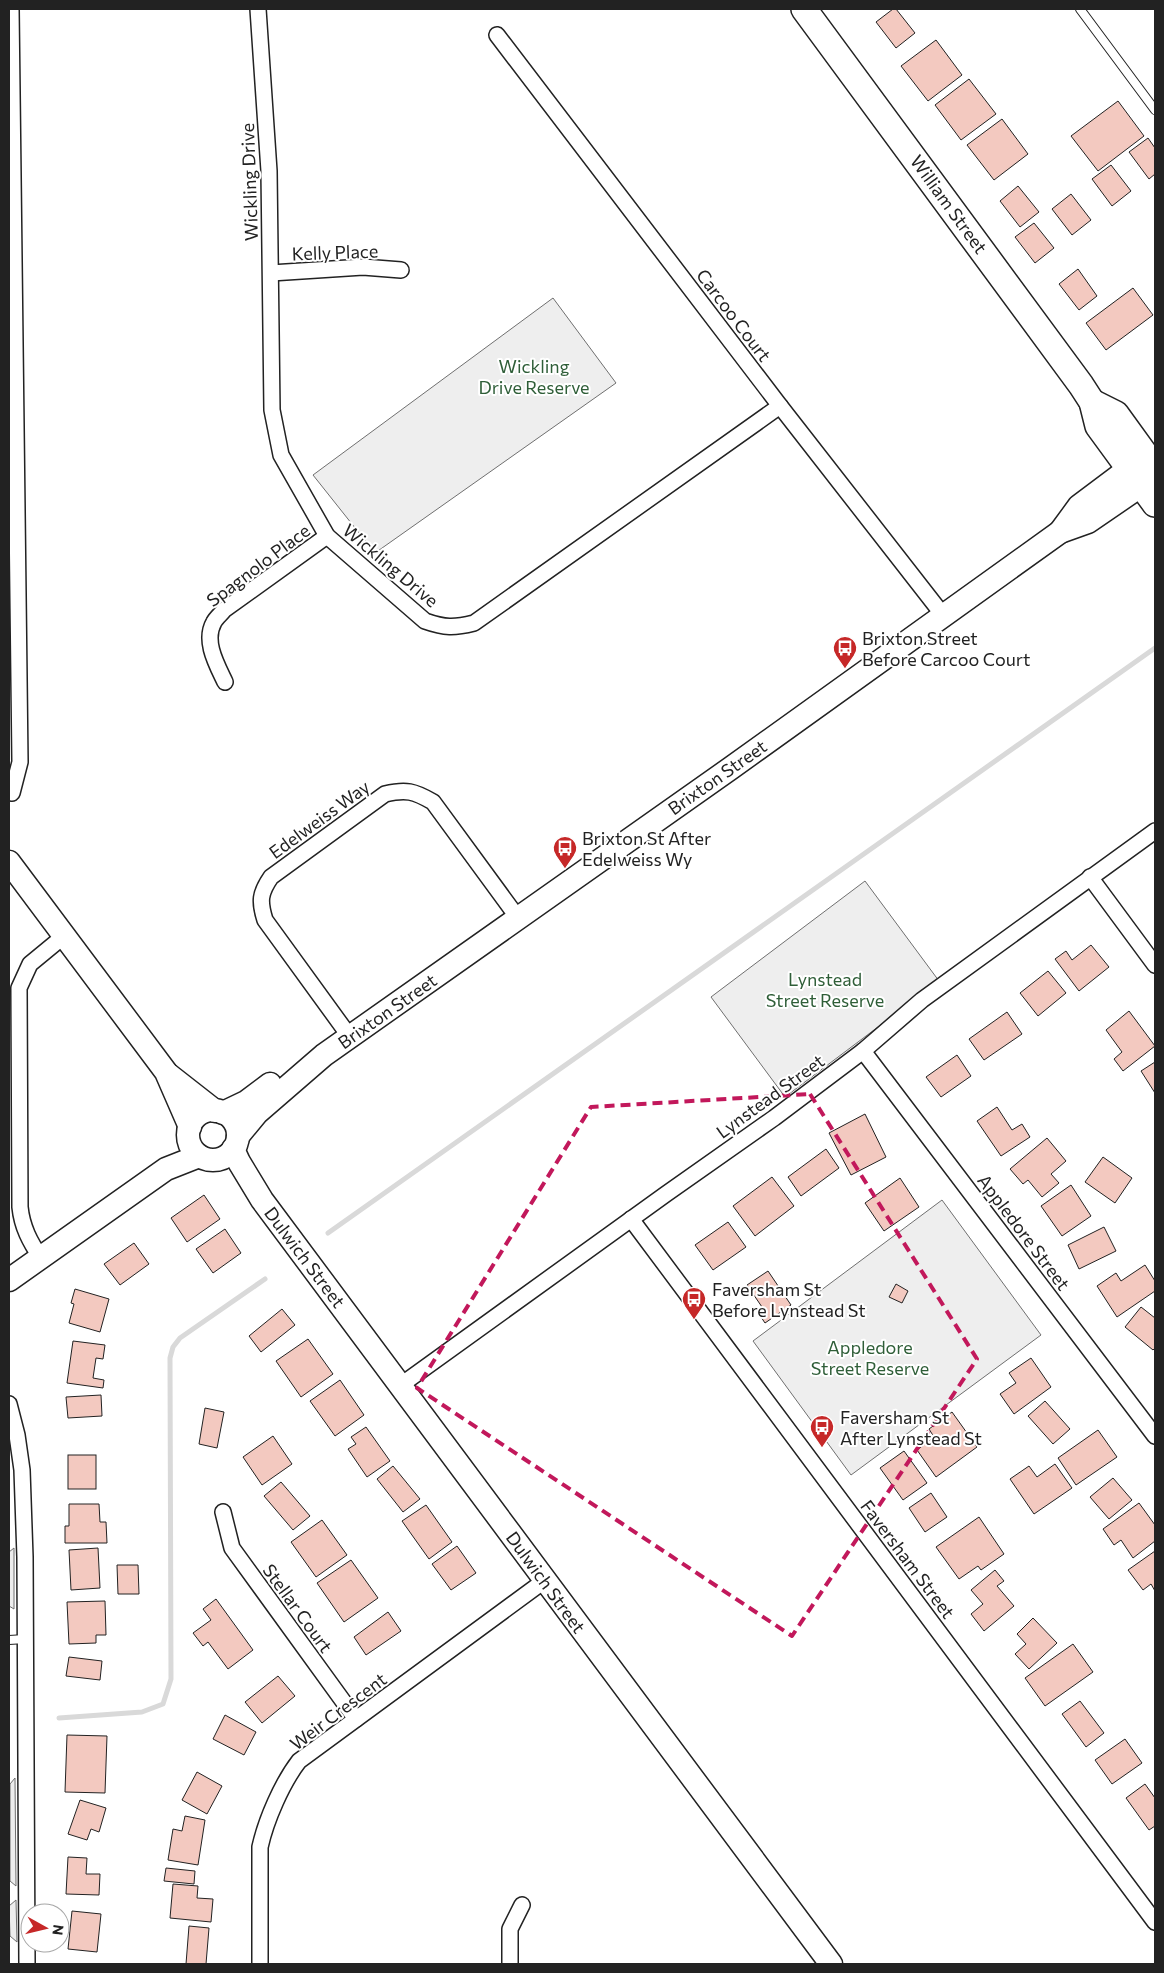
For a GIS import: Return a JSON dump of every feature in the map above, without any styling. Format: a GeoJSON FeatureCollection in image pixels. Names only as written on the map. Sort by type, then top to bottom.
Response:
{"type":"FeatureCollection","features":[{"type":"Feature","properties":{"kind":"main road","name":"William Street"},"geometry":{"type":"LineString","coordinates":[[804,9],[1092,402],[1098,426],[1147,476]]}},
{"type":"Feature","properties":{"kind":"main road","name":"Brixton Street"},"geometry":{"type":"LineString","coordinates":[[221,1151],[257,1113],[324,1055],[1060,532],[1088,522],[1147,476]]}},
{"type":"Feature","properties":{"kind":"main road"},"geometry":{"type":"LineString","coordinates":[[9,862],[166,1072],[189,1131],[189,1143],[193,1150],[221,1151]]}},
{"type":"Feature","properties":{"kind":"main road","name":"Brixton Street"},"geometry":{"type":"LineString","coordinates":[[219,1112],[246,1102],[286,1074],[324,1055]]}},
{"type":"Feature","properties":{"kind":"main road"},"geometry":{"type":"LineString","coordinates":[[9,1280],[166,1168],[221,1151],[234,1123],[166,1072]]}},
{"type":"Feature","properties":{"kind":"main road"},"geometry":{"type":"LineString","coordinates":[[166,1168],[200,1114],[207,1111],[219,1112]]}},
{"type":"Feature","properties":{"kind":"main road","name":"Dulwich Street"},"geometry":{"type":"LineString","coordinates":[[221,1151],[239,1162],[262,1200],[402,1385],[544,1581],[831,1964]]}},
{"type":"Feature","properties":{"kind":"street"},"geometry":{"type":"LineString","coordinates":[[11,9],[20,762],[12,793]]}},
{"type":"Feature","properties":{"kind":"street","name":"Wickling Drive"},"geometry":{"type":"LineString","coordinates":[[258,9],[269,171],[272,410],[281,455],[327,536],[425,621],[455,628],[474,623],[780,406]]}},
{"type":"Feature","properties":{"kind":"street","name":"Carcoo Court"},"geometry":{"type":"LineString","coordinates":[[496,35],[943,616]]}},
{"type":"Feature","properties":{"kind":"street","name":"Kelly Place"},"geometry":{"type":"LineString","coordinates":[[271,273],[363,267],[401,270]]}},
{"type":"Feature","properties":{"kind":"street","name":"Spagnolo Place"},"geometry":{"type":"LineString","coordinates":[[225,682],[212,653],[210,638],[213,623],[224,610],[327,536]]}},
{"type":"Feature","properties":{"kind":"street","name":"Edelweiss Way"},"geometry":{"type":"LineString","coordinates":[[350,1037],[265,920],[260,904],[263,888],[271,877],[385,794],[402,790],[419,793],[432,802],[518,918]]}},
{"type":"Feature","properties":{"kind":"street","name":"Lynstead Street"},"geometry":{"type":"LineString","coordinates":[[402,1385],[774,1118],[863,1051],[922,1000],[1155,831]]}},
{"type":"Feature","properties":{"kind":"street"},"geometry":{"type":"LineString","coordinates":[[1090,877],[1155,965]]}},
{"type":"Feature","properties":{"kind":"street"},"geometry":{"type":"LineString","coordinates":[[41,1258],[32,1245],[22,1223],[20,1207],[19,988],[30,964],[64,936]]}},
{"type":"Feature","properties":{"kind":"street","name":"Appledore Street"},"geometry":{"type":"LineString","coordinates":[[863,1051],[1155,1436]]}},
{"type":"Feature","properties":{"kind":"street","name":"Faversham Street"},"geometry":{"type":"LineString","coordinates":[[632,1219],[1155,1922]]}},
{"type":"Feature","properties":{"kind":"street"},"geometry":{"type":"LineString","coordinates":[[9,1404],[17,1435],[22,1470],[25,1557],[27,1964]]}},
{"type":"Feature","properties":{"kind":"street","name":"Stellar Court"},"geometry":{"type":"LineString","coordinates":[[223,1512],[232,1548],[356,1719]]}},
{"type":"Feature","properties":{"kind":"street","name":"Weir Crescent"},"geometry":{"type":"LineString","coordinates":[[260,1964],[260,1847],[263,1832],[291,1772],[299,1761],[544,1581]]}},
{"type":"Feature","properties":{"kind":"street"},"geometry":{"type":"LineString","coordinates":[[510,1964],[510,1929],[522,1905]]}},
{"type":"Feature","properties":{"kind":"lane"},"geometry":{"type":"LineString","coordinates":[[1080,9],[1155,110]]}},
{"type":"Feature","properties":{"kind":"lane"},"geometry":{"type":"LineString","coordinates":[[9,1640],[25,1639]]}},
{"type":"Feature","properties":{"kind":"highlighted area"},"geometry":{"type":"Polygon","coordinates":[[[810,1094],[977,1359],[792,1636],[417,1388],[591,1107],[810,1094]]]}},
{"type":"Feature","properties":{"kind":"green space","name":"Wickling Drive Reserve"},"geometry":{"type":"Polygon","coordinates":[[[553,298],[616,383],[375,553],[313,475],[553,298]]]}},
{"type":"Feature","properties":{"kind":"green space","name":"Lynstead Street Reserve"},"geometry":{"type":"Polygon","coordinates":[[[865,881],[939,981],[785,1097],[711,997],[865,881]]]}},
{"type":"Feature","properties":{"kind":"green space","name":"Appledore Street Reserve"},"geometry":{"type":"Polygon","coordinates":[[[942,1200],[1041,1335],[851,1475],[753,1341],[942,1200]]]}},
{"type":"Feature","properties":{"kind":"shaded area"},"geometry":{"type":"Polygon","coordinates":[[[14,1548],[14,1609],[9,1606],[9,1552],[14,1548]]]}},
{"type":"Feature","properties":{"kind":"shaded area"},"geometry":{"type":"Polygon","coordinates":[[[15,1778],[16,1886],[10,1881],[10,1784],[15,1778]]]}},
{"type":"Feature","properties":{"kind":"shaded area"},"geometry":{"type":"Polygon","coordinates":[[[16,1900],[17,1942],[10,1936],[9,1906],[16,1900]]]}},
{"type":"Feature","properties":{"kind":"building"},"geometry":{"type":"Polygon","coordinates":[[[893,9],[896,9],[915,33],[896,48],[876,22],[893,9]]]}},
{"type":"Feature","properties":{"kind":"building"},"geometry":{"type":"Polygon","coordinates":[[[936,40],[962,75],[928,101],[901,66],[936,40]]]}},
{"type":"Feature","properties":{"kind":"building"},"geometry":{"type":"Polygon","coordinates":[[[969,79],[996,114],[961,140],[935,105],[969,79]]]}},
{"type":"Feature","properties":{"kind":"building"},"geometry":{"type":"Polygon","coordinates":[[[1118,101],[1144,136],[1098,171],[1071,136],[1118,101]]]}},
{"type":"Feature","properties":{"kind":"building"},"geometry":{"type":"Polygon","coordinates":[[[1002,119],[1028,154],[994,180],[967,145],[1002,119]]]}},
{"type":"Feature","properties":{"kind":"building"},"geometry":{"type":"Polygon","coordinates":[[[1148,138],[1155,148],[1155,174],[1149,179],[1129,152],[1148,138]]]}},
{"type":"Feature","properties":{"kind":"building"},"geometry":{"type":"Polygon","coordinates":[[[1111,165],[1131,191],[1112,206],[1092,179],[1111,165]]]}},
{"type":"Feature","properties":{"kind":"building"},"geometry":{"type":"Polygon","coordinates":[[[1018,186],[1039,212],[1020,227],[1000,201],[1018,186]]]}},
{"type":"Feature","properties":{"kind":"building"},"geometry":{"type":"Polygon","coordinates":[[[1071,194],[1091,220],[1072,235],[1052,209],[1071,194]]]}},
{"type":"Feature","properties":{"kind":"building"},"geometry":{"type":"Polygon","coordinates":[[[1034,223],[1054,248],[1035,263],[1015,237],[1034,223]]]}},
{"type":"Feature","properties":{"kind":"building"},"geometry":{"type":"Polygon","coordinates":[[[1078,269],[1097,296],[1079,310],[1059,284],[1078,269]]]}},
{"type":"Feature","properties":{"kind":"building"},"geometry":{"type":"Polygon","coordinates":[[[1133,288],[1153,315],[1106,350],[1086,323],[1133,288]]]}},
{"type":"Feature","properties":{"kind":"building"},"geometry":{"type":"Polygon","coordinates":[[[1091,945],[1109,967],[1079,991],[1055,959],[1066,951],[1072,960],[1091,945]]]}},
{"type":"Feature","properties":{"kind":"building"},"geometry":{"type":"Polygon","coordinates":[[[1048,971],[1066,993],[1038,1016],[1020,993],[1048,971]]]}},
{"type":"Feature","properties":{"kind":"building"},"geometry":{"type":"Polygon","coordinates":[[[1129,1011],[1155,1046],[1123,1071],[1114,1059],[1122,1052],[1106,1030],[1129,1011]]]}},
{"type":"Feature","properties":{"kind":"building"},"geometry":{"type":"Polygon","coordinates":[[[1007,1012],[1022,1034],[984,1060],[969,1039],[1007,1012]]]}},
{"type":"Feature","properties":{"kind":"building"},"geometry":{"type":"Polygon","coordinates":[[[957,1055],[971,1076],[941,1097],[926,1077],[957,1055]]]}},
{"type":"Feature","properties":{"kind":"building"},"geometry":{"type":"Polygon","coordinates":[[[1155,1062],[1155,1093],[1141,1071],[1155,1062]]]}},
{"type":"Feature","properties":{"kind":"building"},"geometry":{"type":"Polygon","coordinates":[[[997,1107],[1012,1130],[1022,1124],[1030,1137],[1001,1156],[977,1121],[997,1107]]]}},
{"type":"Feature","properties":{"kind":"building"},"geometry":{"type":"Polygon","coordinates":[[[865,1114],[886,1157],[851,1175],[829,1133],[865,1114]]]}},
{"type":"Feature","properties":{"kind":"building"},"geometry":{"type":"Polygon","coordinates":[[[1047,1138],[1066,1161],[1051,1174],[1059,1183],[1042,1197],[1028,1180],[1023,1184],[1010,1169],[1047,1138]]]}},
{"type":"Feature","properties":{"kind":"building"},"geometry":{"type":"Polygon","coordinates":[[[826,1149],[839,1168],[801,1196],[788,1177],[826,1149]]]}},
{"type":"Feature","properties":{"kind":"building"},"geometry":{"type":"Polygon","coordinates":[[[1103,1157],[1132,1178],[1115,1203],[1085,1182],[1103,1157]]]}},
{"type":"Feature","properties":{"kind":"building"},"geometry":{"type":"Polygon","coordinates":[[[772,1177],[794,1206],[755,1236],[733,1206],[772,1177]]]}},
{"type":"Feature","properties":{"kind":"building"},"geometry":{"type":"Polygon","coordinates":[[[900,1178],[919,1207],[884,1231],[865,1203],[900,1178]]]}},
{"type":"Feature","properties":{"kind":"building"},"geometry":{"type":"Polygon","coordinates":[[[1071,1185],[1091,1216],[1062,1236],[1041,1206],[1071,1185]]]}},
{"type":"Feature","properties":{"kind":"building"},"geometry":{"type":"Polygon","coordinates":[[[204,1195],[220,1219],[187,1242],[171,1218],[204,1195]]]}},
{"type":"Feature","properties":{"kind":"building"},"geometry":{"type":"Polygon","coordinates":[[[728,1222],[746,1247],[713,1270],[695,1245],[728,1222]]]}},
{"type":"Feature","properties":{"kind":"building"},"geometry":{"type":"Polygon","coordinates":[[[1104,1227],[1116,1251],[1079,1269],[1068,1245],[1104,1227]]]}},
{"type":"Feature","properties":{"kind":"building"},"geometry":{"type":"Polygon","coordinates":[[[225,1229],[241,1253],[213,1273],[196,1249],[225,1229]]]}},
{"type":"Feature","properties":{"kind":"building"},"geometry":{"type":"Polygon","coordinates":[[[134,1243],[149,1264],[120,1285],[104,1264],[134,1243]]]}},
{"type":"Feature","properties":{"kind":"building"},"geometry":{"type":"Polygon","coordinates":[[[1145,1265],[1155,1281],[1155,1291],[1117,1317],[1097,1286],[1116,1273],[1121,1281],[1145,1265]]]}},
{"type":"Feature","properties":{"kind":"building"},"geometry":{"type":"Polygon","coordinates":[[[768,1271],[791,1305],[765,1323],[757,1311],[762,1307],[747,1285],[768,1271]]]}},
{"type":"Feature","properties":{"kind":"building"},"geometry":{"type":"Polygon","coordinates":[[[896,1284],[908,1291],[902,1303],[889,1297],[896,1284]]]}},
{"type":"Feature","properties":{"kind":"building"},"geometry":{"type":"Polygon","coordinates":[[[75,1289],[109,1299],[100,1332],[69,1323],[74,1304],[71,1303],[75,1289]]]}},
{"type":"Feature","properties":{"kind":"building"},"geometry":{"type":"Polygon","coordinates":[[[1141,1307],[1155,1318],[1155,1348],[1153,1350],[1125,1327],[1141,1307]]]}},
{"type":"Feature","properties":{"kind":"building"},"geometry":{"type":"Polygon","coordinates":[[[282,1309],[295,1325],[261,1352],[249,1336],[282,1309]]]}},
{"type":"Feature","properties":{"kind":"building"},"geometry":{"type":"Polygon","coordinates":[[[308,1339],[333,1374],[301,1397],[276,1361],[308,1339]]]}},
{"type":"Feature","properties":{"kind":"building"},"geometry":{"type":"Polygon","coordinates":[[[73,1341],[105,1345],[103,1359],[96,1358],[93,1378],[104,1380],[103,1388],[67,1383],[73,1341]]]}},
{"type":"Feature","properties":{"kind":"building"},"geometry":{"type":"Polygon","coordinates":[[[1031,1358],[1051,1387],[1014,1414],[1000,1394],[1016,1383],[1009,1373],[1031,1358]]]}},
{"type":"Feature","properties":{"kind":"building"},"geometry":{"type":"Polygon","coordinates":[[[340,1380],[364,1415],[335,1436],[310,1401],[340,1380]]]}},
{"type":"Feature","properties":{"kind":"building"},"geometry":{"type":"Polygon","coordinates":[[[101,1395],[102,1416],[68,1418],[66,1397],[101,1395]]]}},
{"type":"Feature","properties":{"kind":"building"},"geometry":{"type":"Polygon","coordinates":[[[1045,1401],[1070,1429],[1053,1444],[1028,1416],[1045,1401]]]}},
{"type":"Feature","properties":{"kind":"building"},"geometry":{"type":"Polygon","coordinates":[[[205,1408],[224,1412],[217,1448],[199,1444],[205,1408]]]}},
{"type":"Feature","properties":{"kind":"building"},"geometry":{"type":"Polygon","coordinates":[[[952,1412],[977,1447],[936,1477],[917,1450],[934,1437],[929,1429],[952,1412]]]}},
{"type":"Feature","properties":{"kind":"building"},"geometry":{"type":"Polygon","coordinates":[[[366,1427],[390,1461],[367,1477],[348,1449],[356,1444],[351,1437],[366,1427]]]}},
{"type":"Feature","properties":{"kind":"building"},"geometry":{"type":"Polygon","coordinates":[[[1098,1430],[1117,1457],[1076,1485],[1058,1458],[1098,1430]]]}},
{"type":"Feature","properties":{"kind":"building"},"geometry":{"type":"Polygon","coordinates":[[[273,1436],[292,1464],[262,1485],[243,1457],[273,1436]]]}},
{"type":"Feature","properties":{"kind":"building"},"geometry":{"type":"Polygon","coordinates":[[[904,1451],[927,1483],[903,1500],[880,1468],[904,1451]]]}},
{"type":"Feature","properties":{"kind":"building"},"geometry":{"type":"Polygon","coordinates":[[[68,1455],[96,1455],[96,1489],[68,1489],[68,1455]]]}},
{"type":"Feature","properties":{"kind":"building"},"geometry":{"type":"Polygon","coordinates":[[[1055,1464],[1072,1488],[1034,1514],[1010,1479],[1029,1466],[1037,1477],[1055,1464]]]}},
{"type":"Feature","properties":{"kind":"building"},"geometry":{"type":"Polygon","coordinates":[[[393,1466],[420,1499],[403,1512],[377,1479],[393,1466]]]}},
{"type":"Feature","properties":{"kind":"building"},"geometry":{"type":"Polygon","coordinates":[[[1113,1478],[1132,1500],[1109,1519],[1090,1497],[1113,1478]]]}},
{"type":"Feature","properties":{"kind":"building"},"geometry":{"type":"Polygon","coordinates":[[[281,1482],[310,1516],[293,1530],[264,1496],[281,1482]]]}},
{"type":"Feature","properties":{"kind":"building"},"geometry":{"type":"Polygon","coordinates":[[[931,1493],[947,1517],[925,1532],[909,1508],[931,1493]]]}},
{"type":"Feature","properties":{"kind":"building"},"geometry":{"type":"Polygon","coordinates":[[[1139,1503],[1155,1525],[1155,1541],[1133,1558],[1121,1540],[1114,1545],[1103,1529],[1139,1503]]]}},
{"type":"Feature","properties":{"kind":"building"},"geometry":{"type":"Polygon","coordinates":[[[69,1504],[99,1504],[100,1522],[106,1522],[107,1543],[65,1543],[65,1526],[69,1526],[69,1504]]]}},
{"type":"Feature","properties":{"kind":"building"},"geometry":{"type":"Polygon","coordinates":[[[426,1505],[452,1542],[429,1559],[402,1521],[426,1505]]]}},
{"type":"Feature","properties":{"kind":"building"},"geometry":{"type":"Polygon","coordinates":[[[979,1517],[1004,1554],[981,1570],[978,1566],[959,1579],[936,1547],[979,1517]]]}},
{"type":"Feature","properties":{"kind":"building"},"geometry":{"type":"Polygon","coordinates":[[[322,1520],[347,1555],[316,1577],[291,1542],[322,1520]]]}},
{"type":"Feature","properties":{"kind":"building"},"geometry":{"type":"Polygon","coordinates":[[[457,1546],[476,1573],[451,1590],[432,1564],[457,1546]]]}},
{"type":"Feature","properties":{"kind":"building"},"geometry":{"type":"Polygon","coordinates":[[[98,1548],[100,1588],[71,1590],[69,1550],[98,1548]]]}},
{"type":"Feature","properties":{"kind":"building"},"geometry":{"type":"Polygon","coordinates":[[[1155,1551],[1155,1591],[1151,1584],[1143,1590],[1128,1570],[1155,1551]]]}},
{"type":"Feature","properties":{"kind":"building"},"geometry":{"type":"Polygon","coordinates":[[[351,1560],[378,1598],[344,1622],[317,1583],[351,1560]]]}},
{"type":"Feature","properties":{"kind":"building"},"geometry":{"type":"Polygon","coordinates":[[[117,1565],[138,1565],[139,1594],[118,1594],[117,1565]]]}},
{"type":"Feature","properties":{"kind":"building"},"geometry":{"type":"Polygon","coordinates":[[[995,1570],[1004,1581],[997,1586],[1014,1606],[984,1631],[971,1614],[983,1604],[971,1590],[995,1570]]]}},
{"type":"Feature","properties":{"kind":"building"},"geometry":{"type":"Polygon","coordinates":[[[216,1599],[253,1650],[228,1669],[208,1642],[203,1646],[193,1633],[211,1620],[203,1609],[216,1599]]]}},
{"type":"Feature","properties":{"kind":"building"},"geometry":{"type":"Polygon","coordinates":[[[105,1601],[106,1635],[96,1635],[96,1643],[69,1644],[67,1602],[105,1601]]]}},
{"type":"Feature","properties":{"kind":"building"},"geometry":{"type":"Polygon","coordinates":[[[388,1612],[401,1631],[366,1655],[354,1637],[388,1612]]]}},
{"type":"Feature","properties":{"kind":"building"},"geometry":{"type":"Polygon","coordinates":[[[1033,1618],[1057,1643],[1029,1669],[1015,1654],[1026,1644],[1017,1634],[1033,1618]]]}},
{"type":"Feature","properties":{"kind":"building"},"geometry":{"type":"Polygon","coordinates":[[[1073,1644],[1093,1672],[1045,1706],[1025,1678],[1073,1644]]]}},
{"type":"Feature","properties":{"kind":"building"},"geometry":{"type":"Polygon","coordinates":[[[69,1657],[102,1661],[100,1680],[66,1676],[69,1657]]]}},
{"type":"Feature","properties":{"kind":"building"},"geometry":{"type":"Polygon","coordinates":[[[278,1676],[295,1696],[262,1723],[245,1702],[278,1676]]]}},
{"type":"Feature","properties":{"kind":"building"},"geometry":{"type":"Polygon","coordinates":[[[1080,1701],[1104,1733],[1086,1747],[1062,1714],[1080,1701]]]}},
{"type":"Feature","properties":{"kind":"building"},"geometry":{"type":"Polygon","coordinates":[[[225,1715],[256,1732],[244,1755],[213,1739],[225,1715]]]}},
{"type":"Feature","properties":{"kind":"building"},"geometry":{"type":"Polygon","coordinates":[[[67,1735],[107,1736],[105,1793],[65,1792],[67,1735]]]}},
{"type":"Feature","properties":{"kind":"building"},"geometry":{"type":"Polygon","coordinates":[[[1125,1739],[1142,1763],[1112,1784],[1095,1760],[1125,1739]]]}},
{"type":"Feature","properties":{"kind":"building"},"geometry":{"type":"Polygon","coordinates":[[[197,1772],[222,1786],[207,1814],[182,1800],[197,1772]]]}},
{"type":"Feature","properties":{"kind":"building"},"geometry":{"type":"Polygon","coordinates":[[[1145,1784],[1155,1798],[1155,1826],[1149,1830],[1126,1798],[1145,1784]]]}},
{"type":"Feature","properties":{"kind":"building"},"geometry":{"type":"Polygon","coordinates":[[[80,1800],[106,1808],[99,1832],[91,1829],[87,1840],[68,1834],[80,1800]]]}},
{"type":"Feature","properties":{"kind":"building"},"geometry":{"type":"Polygon","coordinates":[[[185,1816],[205,1820],[198,1865],[168,1860],[173,1829],[182,1831],[185,1816]]]}},
{"type":"Feature","properties":{"kind":"building"},"geometry":{"type":"Polygon","coordinates":[[[68,1857],[87,1858],[86,1874],[100,1874],[99,1895],[66,1894],[68,1857]]]}},
{"type":"Feature","properties":{"kind":"building"},"geometry":{"type":"Polygon","coordinates":[[[166,1868],[195,1871],[194,1884],[164,1881],[166,1868]]]}},
{"type":"Feature","properties":{"kind":"building"},"geometry":{"type":"Polygon","coordinates":[[[173,1884],[198,1886],[197,1898],[213,1899],[211,1922],[170,1918],[173,1884]]]}},
{"type":"Feature","properties":{"kind":"building"},"geometry":{"type":"Polygon","coordinates":[[[72,1911],[101,1914],[97,1952],[70,1949],[72,1911]]]}},
{"type":"Feature","properties":{"kind":"building"},"geometry":{"type":"Polygon","coordinates":[[[189,1926],[209,1928],[206,1964],[186,1964],[189,1926]]]}},
{"type":"Feature","properties":{"kind":"waterway"},"geometry":{"type":"LineString","coordinates":[[328,1233],[1155,648]]}},
{"type":"Feature","properties":{"kind":"waterway"},"geometry":{"type":"LineString","coordinates":[[59,1718],[142,1712],[163,1704],[171,1679],[170,1358],[173,1347],[180,1338],[265,1279]]}},
{"type":"Feature","properties":{"kind":"place","name":"Brixton Street Before Carcoo Court"},"geometry":{"type":"Point","coordinates":[845,669]}},
{"type":"Feature","properties":{"kind":"place","name":"Brixton St After Edelweiss Wy"},"geometry":{"type":"Point","coordinates":[565,869]}},
{"type":"Feature","properties":{"kind":"place","name":"Faversham St Before Lynstead St"},"geometry":{"type":"Point","coordinates":[694,1320]}},
{"type":"Feature","properties":{"kind":"place","name":"Faversham St After Lynstead St"},"geometry":{"type":"Point","coordinates":[822,1448]}}]}
